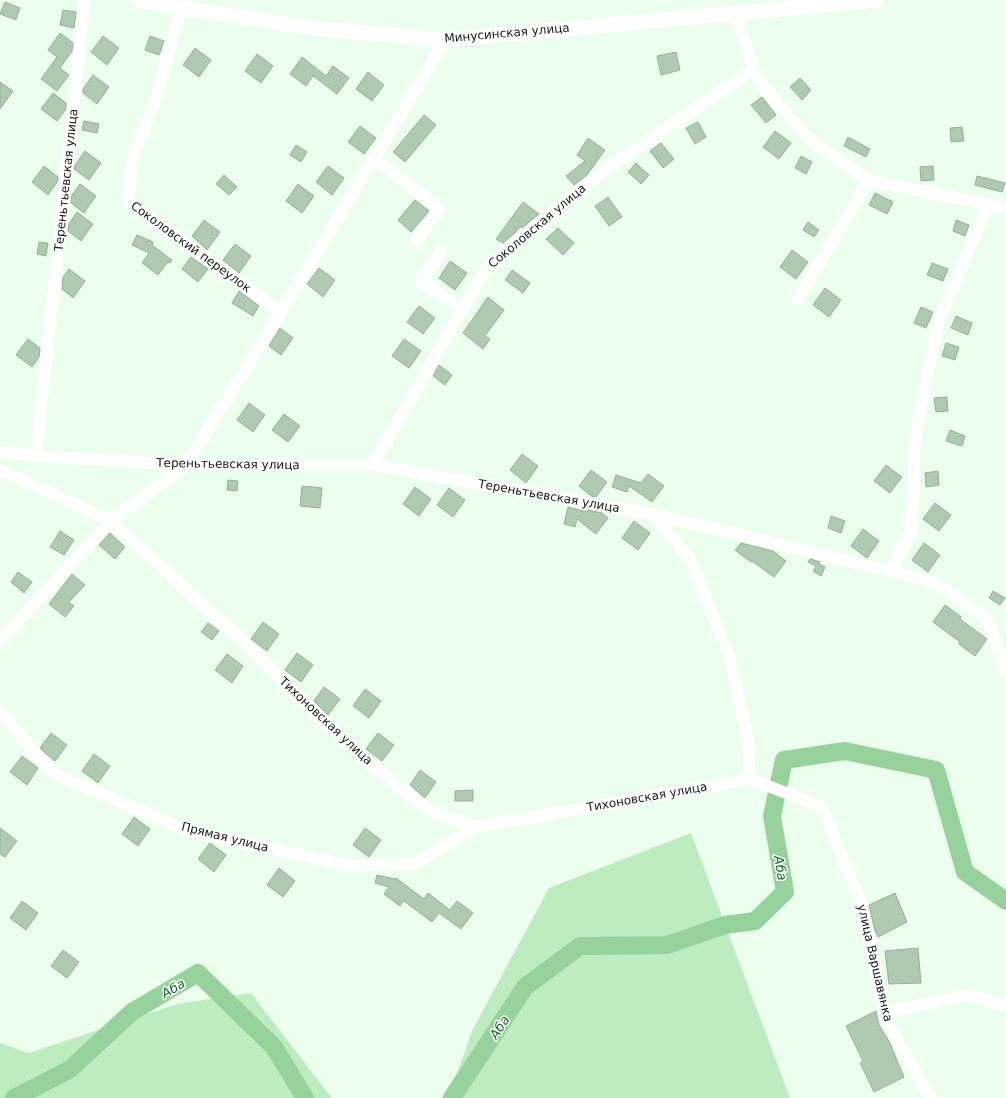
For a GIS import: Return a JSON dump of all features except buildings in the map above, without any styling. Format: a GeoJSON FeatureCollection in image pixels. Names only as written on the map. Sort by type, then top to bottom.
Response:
{"type":"FeatureCollection","features":[{"type":"Feature","properties":{"kind":"main road","name":"Минусинская улица"},"geometry":{"type":"LineString","coordinates":[[138,0],[312,28],[446,40],[877,0]]}},
{"type":"Feature","properties":{"kind":"street","name":"Тереньтьевская улица"},"geometry":{"type":"LineString","coordinates":[[36,456],[85,0]]}},
{"type":"Feature","properties":{"kind":"street","name":"Соколовский переулок"},"geometry":{"type":"LineString","coordinates":[[181,8],[157,96],[133,157],[128,202],[281,312]]}},
{"type":"Feature","properties":{"kind":"street"},"geometry":{"type":"LineString","coordinates":[[735,13],[754,69],[763,85],[791,119],[815,144],[869,180],[1006,208]]}},
{"type":"Feature","properties":{"kind":"street"},"geometry":{"type":"LineString","coordinates":[[0,641],[111,521],[186,465],[446,40]]}},
{"type":"Feature","properties":{"kind":"street","name":"Соколовская улица"},"geometry":{"type":"LineString","coordinates":[[373,465],[488,265],[605,170],[754,69]]}},
{"type":"Feature","properties":{"kind":"street"},"geometry":{"type":"LineString","coordinates":[[374,159],[440,209],[416,241]]}},
{"type":"Feature","properties":{"kind":"street"},"geometry":{"type":"LineString","coordinates":[[798,299],[869,180]]}},
{"type":"Feature","properties":{"kind":"street"},"geometry":{"type":"LineString","coordinates":[[891,571],[912,529],[916,431],[938,324],[988,205]]}},
{"type":"Feature","properties":{"kind":"street"},"geometry":{"type":"LineString","coordinates":[[441,252],[421,281],[462,310]]}},
{"type":"Feature","properties":{"kind":"street","name":"Тереньтьевская улица"},"geometry":{"type":"LineString","coordinates":[[0,452],[36,456],[186,465],[373,465],[652,514],[932,581],[988,619],[1006,672]]}},
{"type":"Feature","properties":{"kind":"street","name":"Тихоновская улица"},"geometry":{"type":"LineString","coordinates":[[0,470],[111,521],[248,645],[354,751],[433,813],[477,827],[750,779]]}},
{"type":"Feature","properties":{"kind":"street"},"geometry":{"type":"LineString","coordinates":[[652,514],[690,559],[729,654],[748,739],[750,779]]}},
{"type":"Feature","properties":{"kind":"street","name":"Прямая улица"},"geometry":{"type":"LineString","coordinates":[[0,711],[52,773],[186,830],[350,866],[415,864],[477,827]]}},
{"type":"Feature","properties":{"kind":"street","name":"улица Варшавянка"},"geometry":{"type":"LineString","coordinates":[[750,779],[822,807],[862,906],[886,1021],[931,1098]]}},
{"type":"Feature","properties":{"kind":"street"},"geometry":{"type":"LineString","coordinates":[[884,1013],[967,995],[1006,1006]]}},
{"type":"Feature","properties":{"kind":"green space"},"geometry":{"type":"Polygon","coordinates":[[[691,833],[790,1098],[448,1098],[473,1029],[549,888],[691,833]]]}},
{"type":"Feature","properties":{"kind":"green space"},"geometry":{"type":"Polygon","coordinates":[[[251,993],[332,1098],[0,1098],[0,1043],[29,1053],[177,1004],[251,993]]]}},
{"type":"Feature","properties":{"kind":"waterway","name":"Аба"},"geometry":{"type":"LineString","coordinates":[[452,1098],[525,987],[580,946],[667,945],[725,925],[755,921],[785,892],[772,816],[784,760],[845,751],[936,770],[965,872],[1006,901]]}},
{"type":"Feature","properties":{"kind":"waterway","name":"Аба"},"geometry":{"type":"LineString","coordinates":[[14,1098],[69,1070],[132,1012],[198,973],[274,1047],[305,1098]]}}]}
